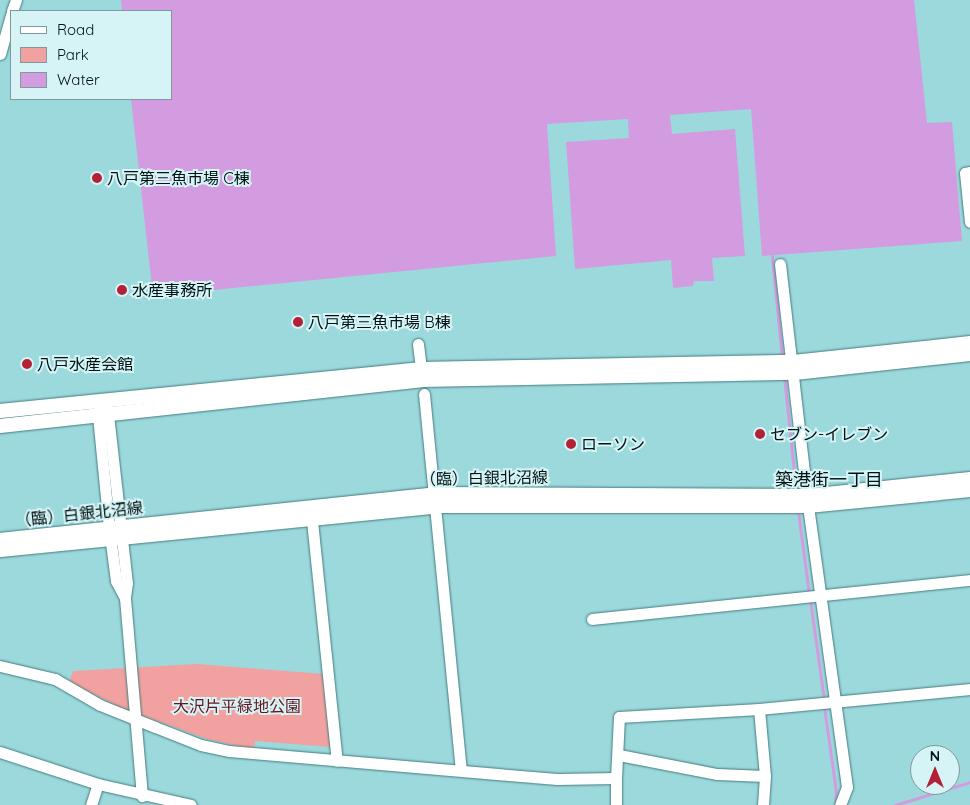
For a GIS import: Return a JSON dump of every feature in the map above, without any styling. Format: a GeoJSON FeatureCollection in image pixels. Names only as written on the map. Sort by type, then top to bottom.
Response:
{"type":"FeatureCollection","features":[{"type":"Feature","properties":{"kind":"street"},"geometry":{"type":"LineString","coordinates":[[0,54],[10,19]]}},
{"type":"Feature","properties":{"kind":"street"},"geometry":{"type":"LineString","coordinates":[[970,172],[965,173],[970,222]]}},
{"type":"Feature","properties":{"kind":"street"},"geometry":{"type":"LineString","coordinates":[[780,264],[794,367],[820,595],[847,787],[840,805]]}},
{"type":"Feature","properties":{"kind":"street"},"geometry":{"type":"LineString","coordinates":[[0,411],[420,369],[794,367],[970,343]]}},
{"type":"Feature","properties":{"kind":"street"},"geometry":{"type":"LineString","coordinates":[[418,344],[420,361]]}},
{"type":"Feature","properties":{"kind":"street"},"geometry":{"type":"LineString","coordinates":[[0,426],[422,380],[794,367],[970,354]]}},
{"type":"Feature","properties":{"kind":"street"},"geometry":{"type":"LineString","coordinates":[[424,394],[462,768]]}},
{"type":"Feature","properties":{"kind":"street"},"geometry":{"type":"LineString","coordinates":[[100,401],[115,533],[127,582],[125,598],[133,717],[142,796]]}},
{"type":"Feature","properties":{"kind":"street","name":"（臨）白銀北沼線"},"geometry":{"type":"LineString","coordinates":[[808,501],[970,479]]}},
{"type":"Feature","properties":{"kind":"street","name":"（臨）白銀北沼線"},"geometry":{"type":"LineString","coordinates":[[0,550],[115,533],[436,500],[808,501],[970,490]]}},
{"type":"Feature","properties":{"kind":"street"},"geometry":{"type":"LineString","coordinates":[[311,512],[337,761]]}},
{"type":"Feature","properties":{"kind":"street","name":"（臨）白銀北沼線"},"geometry":{"type":"LineString","coordinates":[[0,540],[115,533]]}},
{"type":"Feature","properties":{"kind":"street"},"geometry":{"type":"LineString","coordinates":[[592,619],[970,580]]}},
{"type":"Feature","properties":{"kind":"street"},"geometry":{"type":"LineString","coordinates":[[0,666],[55,679],[100,704],[201,745],[219,749],[337,761],[462,768],[557,779],[616,778]]}},
{"type":"Feature","properties":{"kind":"street"},"geometry":{"type":"LineString","coordinates":[[616,805],[619,717],[759,710],[970,689]]}},
{"type":"Feature","properties":{"kind":"street"},"geometry":{"type":"LineString","coordinates":[[759,710],[765,776],[764,805]]}},
{"type":"Feature","properties":{"kind":"street"},"geometry":{"type":"LineString","coordinates":[[0,752],[98,784],[142,796],[192,805]]}},
{"type":"Feature","properties":{"kind":"street"},"geometry":{"type":"LineString","coordinates":[[619,755],[717,774],[765,776]]}},
{"type":"Feature","properties":{"kind":"street"},"geometry":{"type":"LineString","coordinates":[[91,805],[98,784]]}},
{"type":"Feature","properties":{"kind":"green space","name":"大沢片平緑地公園"},"geometry":{"type":"Polygon","coordinates":[[[197,664],[324,674],[330,747],[255,741],[254,750],[207,739],[121,708],[69,682],[73,671],[197,664]]]}},
{"type":"Feature","properties":{"kind":"water"},"geometry":{"type":"Polygon","coordinates":[[[121,0],[914,0],[927,123],[952,122],[962,241],[762,256],[751,109],[670,115],[672,134],[735,129],[745,256],[712,258],[714,281],[694,281],[693,286],[673,288],[671,260],[575,269],[566,142],[629,138],[628,119],[547,124],[556,256],[153,296],[131,100],[172,100],[172,10],[122,10],[121,0]]]}},
{"type":"Feature","properties":{"kind":"waterway"},"geometry":{"type":"LineString","coordinates":[[772,256],[782,358]]}},
{"type":"Feature","properties":{"kind":"waterway"},"geometry":{"type":"LineString","coordinates":[[784,377],[796,492]]}},
{"type":"Feature","properties":{"kind":"waterway"},"geometry":{"type":"LineString","coordinates":[[798,511],[809,594]]}},
{"type":"Feature","properties":{"kind":"waterway"},"geometry":{"type":"LineString","coordinates":[[810,600],[824,700]]}},
{"type":"Feature","properties":{"kind":"waterway"},"geometry":{"type":"LineString","coordinates":[[824,707],[836,791],[835,804]]}},
{"type":"Feature","properties":{"kind":"waterway"},"geometry":{"type":"LineString","coordinates":[[895,805],[970,782]]}},
{"type":"Feature","properties":{"kind":"place","name":"八戸第三魚市場 C棟"},"geometry":{"type":"Point","coordinates":[97,178]}},
{"type":"Feature","properties":{"kind":"place","name":"水産事務所"},"geometry":{"type":"Point","coordinates":[122,290]}},
{"type":"Feature","properties":{"kind":"place","name":"八戸第三魚市場 B棟"},"geometry":{"type":"Point","coordinates":[298,322]}},
{"type":"Feature","properties":{"kind":"place","name":"八戸水産会館"},"geometry":{"type":"Point","coordinates":[27,364]}},
{"type":"Feature","properties":{"kind":"place","name":"セブン-イレブン"},"geometry":{"type":"Point","coordinates":[760,434]}},
{"type":"Feature","properties":{"kind":"place","name":"ローソン"},"geometry":{"type":"Point","coordinates":[571,444]}},
{"type":"Feature","properties":{"kind":"district","name":"築港街一丁目"},"geometry":{"type":"Point","coordinates":[829,480]}}]}
